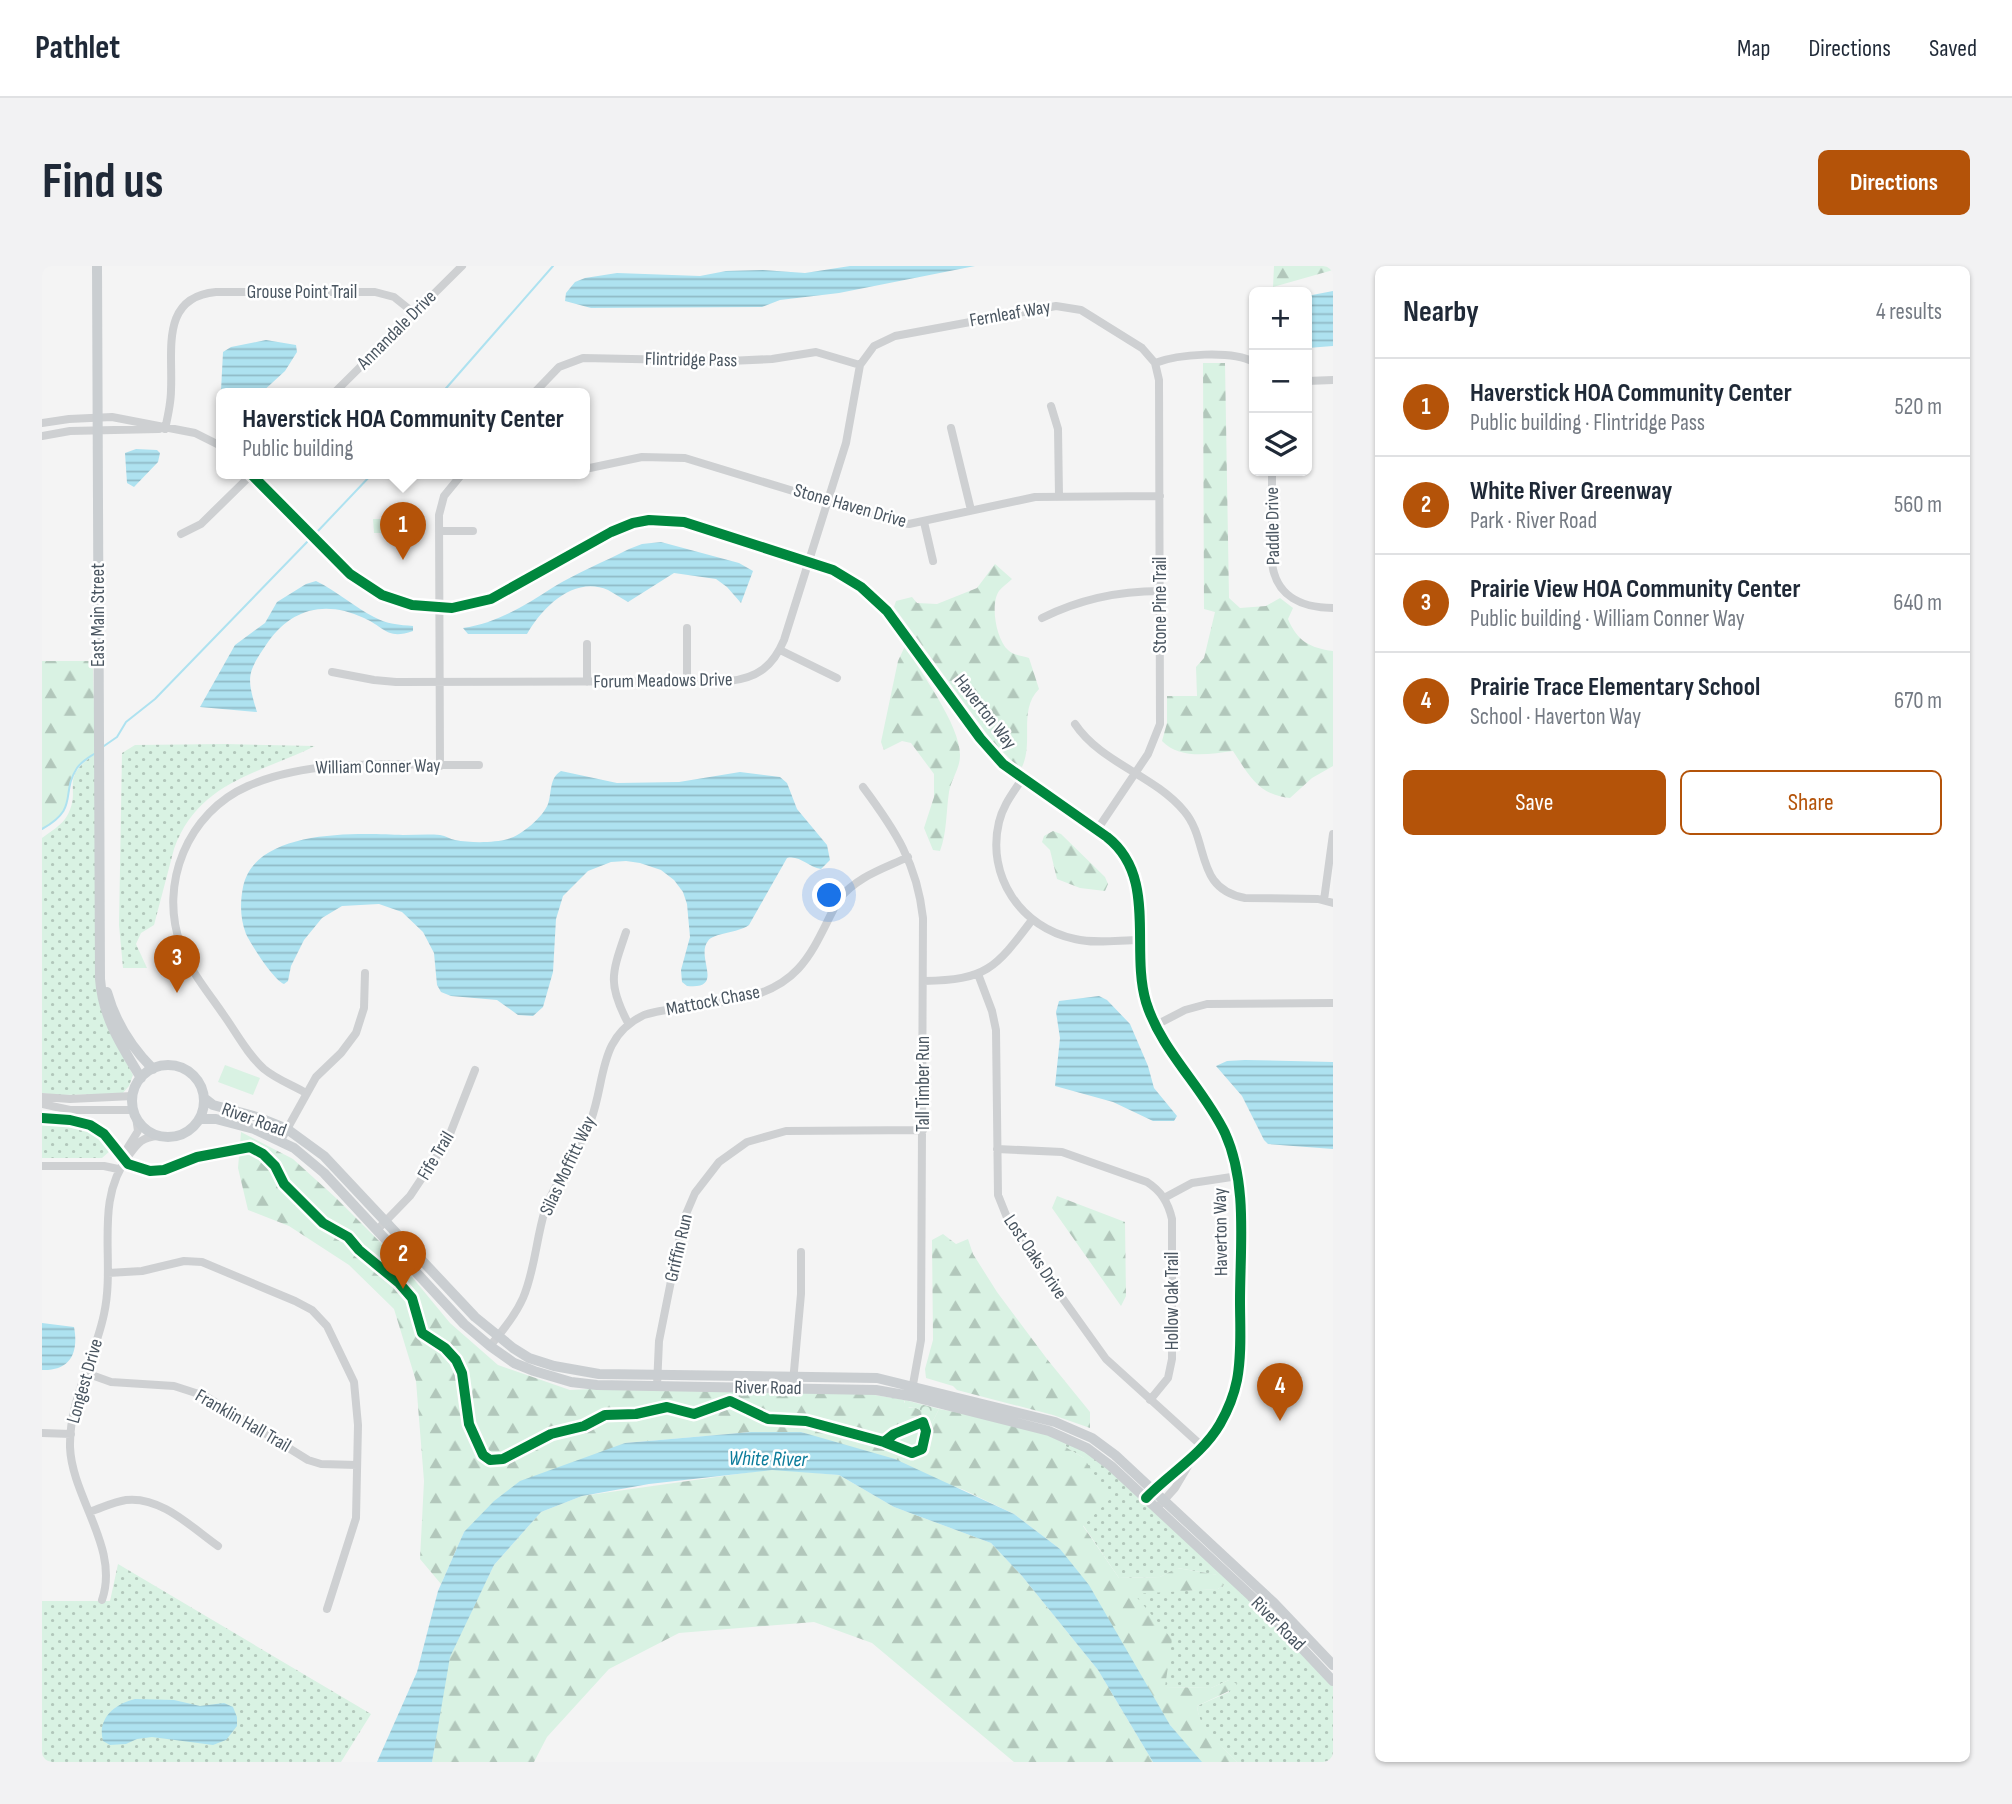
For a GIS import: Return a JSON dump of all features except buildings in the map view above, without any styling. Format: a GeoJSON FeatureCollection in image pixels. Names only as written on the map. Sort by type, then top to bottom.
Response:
{"type":"FeatureCollection","features":[{"type":"Feature","properties":{"kind":"main road","name":"East Main Street"},"geometry":{"type":"LineString","coordinates":[[97,266],[100,964],[102,995],[108,1019],[119,1044],[141,1078]]}},
{"type":"Feature","properties":{"kind":"main road","name":"East Main Street"},"geometry":{"type":"LineString","coordinates":[[100,964],[115,1015],[126,1035],[153,1069]]}},
{"type":"Feature","properties":{"kind":"main road"},"geometry":{"type":"LineString","coordinates":[[166,1065],[186,1070],[196,1079],[204,1098],[199,1119],[184,1133],[172,1137],[158,1136],[145,1129],[135,1114],[133,1096],[141,1078],[153,1069],[166,1065]]}},
{"type":"Feature","properties":{"kind":"main road","name":"River Road"},"geometry":{"type":"LineString","coordinates":[[204,1098],[213,1105],[257,1117],[287,1129],[324,1156],[475,1317],[529,1358],[562,1368],[599,1374],[864,1377],[1049,1431],[1075,1442],[1104,1460],[1146,1499],[1160,1505],[1274,1603],[1333,1665]]}},
{"type":"Feature","properties":{"kind":"main road","name":"River Road"},"geometry":{"type":"LineString","coordinates":[[199,1119],[208,1118],[237,1124],[281,1140],[312,1161],[464,1324],[514,1363],[534,1371],[571,1382],[912,1390],[1068,1426],[1104,1446],[1154,1490],[1160,1505],[1333,1681]]}},
{"type":"Feature","properties":{"kind":"street","name":"Annandale Drive"},"geometry":{"type":"LineString","coordinates":[[339,388],[462,266]]}},
{"type":"Feature","properties":{"kind":"street","name":"Grouse Point Trail"},"geometry":{"type":"LineString","coordinates":[[165,429],[171,395],[172,328],[176,318],[195,298],[211,293],[369,292],[394,298],[414,313]]}},
{"type":"Feature","properties":{"kind":"street","name":"Fernleaf Way"},"geometry":{"type":"LineString","coordinates":[[860,365],[874,346],[891,337],[1061,305],[1081,310],[1142,348],[1155,363]]}},
{"type":"Feature","properties":{"kind":"street","name":"Flintridge Pass"},"geometry":{"type":"LineString","coordinates":[[539,388],[559,366],[583,358],[741,361],[816,352],[860,365]]}},
{"type":"Feature","properties":{"kind":"street"},"geometry":{"type":"LineString","coordinates":[[1155,363],[1173,357],[1198,356],[1237,357],[1249,361]]}},
{"type":"Feature","properties":{"kind":"street","name":"Stone Pine Trail"},"geometry":{"type":"LineString","coordinates":[[1097,830],[1152,747],[1160,724],[1160,392],[1155,363]]}},
{"type":"Feature","properties":{"kind":"street","name":"Forum Meadows Drive"},"geometry":{"type":"LineString","coordinates":[[332,672],[383,681],[439,682],[687,682],[751,678],[766,668],[780,650],[849,432],[860,365]]}},
{"type":"Feature","properties":{"kind":"street"},"geometry":{"type":"LineString","coordinates":[[1312,382],[1333,380]]}},
{"type":"Feature","properties":{"kind":"street"},"geometry":{"type":"LineString","coordinates":[[1051,406],[1058,429],[1059,496]]}},
{"type":"Feature","properties":{"kind":"street"},"geometry":{"type":"LineString","coordinates":[[42,423],[97,418],[136,421],[195,433],[216,444]]}},
{"type":"Feature","properties":{"kind":"street"},"geometry":{"type":"LineString","coordinates":[[951,428],[971,510]]}},
{"type":"Feature","properties":{"kind":"street"},"geometry":{"type":"LineString","coordinates":[[42,436],[70,431],[165,429]]}},
{"type":"Feature","properties":{"kind":"street","name":"Stone Haven Drive"},"geometry":{"type":"LineString","coordinates":[[590,469],[636,458],[680,457],[900,523],[924,522],[1019,499],[1059,496],[1160,496]]}},
{"type":"Feature","properties":{"kind":"street","name":"Paddle Drive"},"geometry":{"type":"LineString","coordinates":[[1272,476],[1274,573],[1285,592],[1296,602],[1333,608]]}},
{"type":"Feature","properties":{"kind":"street"},"geometry":{"type":"LineString","coordinates":[[181,534],[201,524],[246,479]]}},
{"type":"Feature","properties":{"kind":"street","name":"Haverton Way"},"geometry":{"type":"LineString","coordinates":[[256,479],[359,582],[400,602],[439,608],[467,606],[491,599],[517,587],[611,532],[649,520],[684,522],[841,573],[881,604],[987,747],[1003,764],[1116,845],[1132,867],[1138,891],[1142,984],[1156,1025],[1217,1119],[1229,1144],[1238,1177],[1238,1373],[1227,1411],[1211,1438],[1146,1499]]}},
{"type":"Feature","properties":{"kind":"street"},"geometry":{"type":"LineString","coordinates":[[440,766],[439,514],[443,499],[458,479]]}},
{"type":"Feature","properties":{"kind":"street"},"geometry":{"type":"LineString","coordinates":[[924,522],[933,561]]}},
{"type":"Feature","properties":{"kind":"street"},"geometry":{"type":"LineString","coordinates":[[439,531],[472,531]]}},
{"type":"Feature","properties":{"kind":"street"},"geometry":{"type":"LineString","coordinates":[[1042,618],[1095,597],[1160,591]]}},
{"type":"Feature","properties":{"kind":"street"},"geometry":{"type":"LineString","coordinates":[[687,628],[687,682]]}},
{"type":"Feature","properties":{"kind":"street"},"geometry":{"type":"LineString","coordinates":[[587,644],[587,682]]}},
{"type":"Feature","properties":{"kind":"street"},"geometry":{"type":"LineString","coordinates":[[780,650],[837,678]]}},
{"type":"Feature","properties":{"kind":"street"},"geometry":{"type":"LineString","coordinates":[[1075,724],[1091,743],[1185,811],[1195,830],[1208,872],[1221,889],[1234,896],[1329,902],[1333,834]]}},
{"type":"Feature","properties":{"kind":"street","name":"William Conner Way"},"geometry":{"type":"LineString","coordinates":[[306,1093],[275,1076],[255,1060],[185,957],[177,936],[173,911],[174,881],[183,853],[199,824],[217,805],[239,790],[274,776],[320,766],[480,765]]}},
{"type":"Feature","properties":{"kind":"street"},"geometry":{"type":"LineString","coordinates":[[1022,779],[1003,810],[996,849],[997,865],[1006,888],[1018,905],[1032,920],[1049,931],[1077,940],[1140,940]]}},
{"type":"Feature","properties":{"kind":"street","name":"Tall Timber Run"},"geometry":{"type":"LineString","coordinates":[[863,787],[897,834],[908,856],[922,903],[921,1340],[912,1390]]}},
{"type":"Feature","properties":{"kind":"street","name":"Mattock Chase"},"geometry":{"type":"LineString","coordinates":[[628,1023],[655,1012],[754,995],[781,983],[798,969],[808,956],[846,891],[861,878],[908,856]]}},
{"type":"Feature","properties":{"kind":"street"},"geometry":{"type":"LineString","coordinates":[[923,981],[959,980],[978,974],[1009,951],[1032,920]]}},
{"type":"Feature","properties":{"kind":"street"},"geometry":{"type":"LineString","coordinates":[[626,932],[615,964],[613,987],[628,1023]]}},
{"type":"Feature","properties":{"kind":"street"},"geometry":{"type":"LineString","coordinates":[[281,1140],[316,1077],[341,1053],[356,1032],[364,1008],[365,973]]}},
{"type":"Feature","properties":{"kind":"street","name":"Lost Oaks Drive"},"geometry":{"type":"LineString","coordinates":[[978,974],[996,1030],[998,1195],[1010,1225],[1106,1359],[1203,1447]]}},
{"type":"Feature","properties":{"kind":"street"},"geometry":{"type":"LineString","coordinates":[[1156,1025],[1185,1010],[1208,1003],[1333,1003]]}},
{"type":"Feature","properties":{"kind":"street","name":"Silas Moffitt Way"},"geometry":{"type":"LineString","coordinates":[[490,1346],[523,1298],[545,1210],[592,1119],[610,1049],[628,1023]]}},
{"type":"Feature","properties":{"kind":"street","name":"Fife Trail"},"geometry":{"type":"LineString","coordinates":[[377,1230],[428,1172],[448,1139],[475,1070]]}},
{"type":"Feature","properties":{"kind":"street"},"geometry":{"type":"LineString","coordinates":[[42,1097],[70,1100],[133,1096]]}},
{"type":"Feature","properties":{"kind":"street"},"geometry":{"type":"LineString","coordinates":[[42,1104],[70,1110],[135,1114]]}},
{"type":"Feature","properties":{"kind":"street","name":"Longest Drive"},"geometry":{"type":"LineString","coordinates":[[124,1160],[126,1150],[138,1131],[135,1114]]}},
{"type":"Feature","properties":{"kind":"street","name":"Griffin Run"},"geometry":{"type":"LineString","coordinates":[[657,1386],[659,1341],[683,1221],[695,1193],[719,1162],[747,1142],[786,1131],[923,1130]]}},
{"type":"Feature","properties":{"kind":"street","name":"Longest Drive"},"geometry":{"type":"LineString","coordinates":[[102,1600],[105,1587],[102,1547],[71,1461],[71,1434],[74,1414],[104,1316],[108,1273],[108,1207],[118,1169],[140,1141],[148,1136],[158,1136]]}},
{"type":"Feature","properties":{"kind":"street"},"geometry":{"type":"LineString","coordinates":[[997,1149],[1050,1150],[1075,1155],[1147,1182],[1164,1198],[1192,1184],[1238,1177]]}},
{"type":"Feature","properties":{"kind":"street"},"geometry":{"type":"LineString","coordinates":[[42,1166],[104,1166],[118,1169]]}},
{"type":"Feature","properties":{"kind":"street","name":"Hollow Oak Trail"},"geometry":{"type":"LineString","coordinates":[[1150,1400],[1168,1378],[1172,1359],[1171,1219],[1164,1198]]}},
{"type":"Feature","properties":{"kind":"street"},"geometry":{"type":"LineString","coordinates":[[793,1388],[801,1294],[801,1252]]}},
{"type":"Feature","properties":{"kind":"street"},"geometry":{"type":"LineString","coordinates":[[108,1273],[142,1270],[184,1261],[202,1262],[295,1301],[312,1310],[327,1325],[354,1382],[357,1406],[356,1518],[327,1609]]}},
{"type":"Feature","properties":{"kind":"street","name":"Franklin Hall Trail"},"geometry":{"type":"LineString","coordinates":[[86,1373],[111,1382],[158,1383],[189,1390],[222,1405],[308,1460],[321,1464],[357,1465]]}},
{"type":"Feature","properties":{"kind":"street"},"geometry":{"type":"LineString","coordinates":[[42,1433],[71,1434]]}},
{"type":"Feature","properties":{"kind":"street","name":"Haverton Way"},"geometry":{"type":"LineString","coordinates":[[1160,1505],[1180,1481],[1192,1458]]}},
{"type":"Feature","properties":{"kind":"street"},"geometry":{"type":"LineString","coordinates":[[89,1511],[128,1500],[152,1503],[163,1507],[218,1546]]}},
{"type":"Feature","properties":{"kind":"green space"},"geometry":{"type":"Polygon","coordinates":[[[1274,266],[1333,266],[1333,270],[1273,287],[1274,266]]]}},
{"type":"Feature","properties":{"kind":"green space"},"geometry":{"type":"Polygon","coordinates":[[[1203,363],[1225,363],[1229,598],[1240,608],[1266,606],[1280,598],[1293,608],[1288,619],[1300,638],[1318,648],[1333,651],[1333,766],[1312,778],[1290,798],[1262,788],[1233,751],[1186,753],[1169,747],[1162,741],[1167,723],[1167,696],[1197,696],[1196,667],[1204,658],[1215,612],[1204,609],[1203,363]]]}},
{"type":"Feature","properties":{"kind":"green space"},"geometry":{"type":"Polygon","coordinates":[[[373,519],[409,519],[409,533],[374,533],[373,519]]]}},
{"type":"Feature","properties":{"kind":"green space"},"geometry":{"type":"Polygon","coordinates":[[[995,564],[1012,579],[996,597],[995,612],[1000,638],[1010,652],[1029,658],[1039,689],[1029,707],[1027,747],[1022,767],[1014,763],[992,741],[894,607],[896,601],[912,597],[917,603],[937,604],[977,588],[995,564]]]}},
{"type":"Feature","properties":{"kind":"green space"},"geometry":{"type":"Polygon","coordinates":[[[905,646],[947,715],[959,744],[960,760],[949,792],[940,851],[933,850],[924,828],[934,797],[934,774],[911,743],[902,741],[884,750],[881,742],[898,661],[905,646]]]}},
{"type":"Feature","properties":{"kind":"green space"},"geometry":{"type":"Polygon","coordinates":[[[42,661],[93,661],[95,754],[77,768],[61,814],[42,829],[42,661]]]}},
{"type":"Feature","properties":{"kind":"green space"},"geometry":{"type":"Polygon","coordinates":[[[135,745],[315,746],[232,783],[214,794],[198,809],[185,826],[174,849],[154,925],[141,933],[136,944],[147,968],[123,968],[119,925],[122,753],[135,745]]]}},
{"type":"Feature","properties":{"kind":"green space"},"geometry":{"type":"Polygon","coordinates":[[[95,754],[106,1024],[133,1075],[122,1094],[42,1093],[42,838],[67,816],[73,798],[74,777],[95,754]]]}},
{"type":"Feature","properties":{"kind":"green space"},"geometry":{"type":"Polygon","coordinates":[[[1053,831],[1061,834],[1105,877],[1108,884],[1105,891],[1080,888],[1057,879],[1050,850],[1042,842],[1044,836],[1053,831]]]}},
{"type":"Feature","properties":{"kind":"green space"},"geometry":{"type":"Polygon","coordinates":[[[225,1065],[260,1078],[253,1095],[218,1082],[225,1065]]]}},
{"type":"Feature","properties":{"kind":"green space"},"geometry":{"type":"Polygon","coordinates":[[[42,1113],[83,1119],[107,1131],[122,1155],[141,1167],[162,1167],[191,1155],[252,1143],[277,1165],[286,1183],[325,1221],[350,1235],[361,1249],[400,1281],[414,1297],[425,1332],[447,1346],[458,1358],[464,1373],[472,1423],[485,1454],[491,1457],[503,1457],[550,1432],[584,1424],[604,1414],[668,1406],[694,1412],[724,1400],[734,1399],[759,1414],[805,1419],[883,1439],[892,1432],[921,1421],[922,1411],[914,1407],[904,1408],[905,1400],[939,1409],[930,1427],[923,1457],[894,1451],[877,1442],[805,1423],[767,1420],[731,1403],[694,1416],[667,1409],[637,1415],[605,1416],[584,1427],[562,1432],[504,1461],[489,1462],[481,1457],[466,1423],[460,1373],[444,1350],[420,1334],[409,1299],[347,1238],[322,1224],[282,1185],[273,1167],[262,1156],[248,1152],[194,1161],[181,1168],[150,1174],[122,1165],[95,1131],[83,1126],[42,1121],[42,1113]]]}},
{"type":"Feature","properties":{"kind":"green space"},"geometry":{"type":"Polygon","coordinates":[[[42,1121],[81,1126],[96,1134],[111,1150],[102,1158],[42,1158],[42,1121]]]}},
{"type":"Feature","properties":{"kind":"green space"},"geometry":{"type":"Polygon","coordinates":[[[241,1132],[293,1159],[398,1260],[450,1323],[498,1365],[570,1390],[657,1386],[838,1389],[905,1400],[909,1408],[922,1411],[921,1421],[892,1432],[883,1439],[923,1457],[930,1427],[939,1409],[1022,1424],[1061,1436],[1067,1448],[1084,1458],[1110,1499],[1083,1526],[1119,1578],[1160,1577],[1177,1568],[1218,1575],[1224,1585],[1218,1589],[1134,1594],[1172,1639],[1165,1687],[1211,1688],[1229,1680],[1237,1684],[1229,1691],[1197,1706],[1206,1730],[1237,1762],[1200,1762],[1170,1725],[1060,1549],[1014,1514],[964,1490],[801,1432],[751,1432],[625,1443],[464,1532],[441,1584],[420,1559],[424,1481],[416,1381],[394,1309],[349,1265],[289,1226],[248,1210],[238,1168],[241,1132]]]}},
{"type":"Feature","properties":{"kind":"green space"},"geometry":{"type":"Polygon","coordinates":[[[1057,1196],[1125,1222],[1126,1296],[1121,1306],[1052,1208],[1057,1196]]]}},
{"type":"Feature","properties":{"kind":"green space"},"geometry":{"type":"Polygon","coordinates":[[[943,1234],[956,1244],[968,1239],[973,1254],[997,1292],[1090,1412],[1090,1428],[1053,1415],[957,1390],[953,1386],[926,1378],[925,1369],[933,1340],[932,1240],[943,1234]]]}},
{"type":"Feature","properties":{"kind":"green space"},"geometry":{"type":"Polygon","coordinates":[[[1061,1436],[1087,1448],[1131,1485],[1333,1680],[1333,1762],[1237,1762],[1206,1731],[1197,1706],[1229,1692],[1229,1680],[1211,1688],[1165,1687],[1133,1593],[1218,1589],[1224,1585],[1217,1575],[1178,1568],[1160,1577],[1119,1578],[1083,1525],[1084,1458],[1067,1448],[1061,1436]]]}},
{"type":"Feature","properties":{"kind":"green space"},"geometry":{"type":"Polygon","coordinates":[[[772,1469],[839,1475],[894,1507],[991,1543],[1022,1576],[1098,1670],[1153,1762],[1014,1762],[872,1643],[814,1622],[679,1633],[609,1669],[547,1737],[534,1762],[432,1762],[449,1657],[494,1565],[541,1512],[582,1496],[772,1469]]]}},
{"type":"Feature","properties":{"kind":"green space"},"geometry":{"type":"Polygon","coordinates":[[[118,1564],[371,1714],[341,1762],[42,1762],[42,1601],[110,1601],[118,1564]]]}},
{"type":"Feature","properties":{"kind":"water"},"geometry":{"type":"Polygon","coordinates":[[[850,266],[975,266],[839,293],[780,300],[762,307],[591,308],[565,301],[566,293],[575,282],[617,273],[700,276],[726,271],[763,270],[805,273],[850,266]]]}},
{"type":"Feature","properties":{"kind":"water"},"geometry":{"type":"Polygon","coordinates":[[[1333,291],[1333,346],[1312,348],[1312,295],[1333,291]]]}},
{"type":"Feature","properties":{"kind":"water"},"geometry":{"type":"Polygon","coordinates":[[[266,340],[296,345],[297,352],[285,371],[267,388],[221,388],[223,352],[231,347],[266,340]]]}},
{"type":"Feature","properties":{"kind":"water"},"geometry":{"type":"Polygon","coordinates":[[[136,449],[157,450],[160,453],[158,462],[134,487],[127,483],[125,453],[136,449]]]}},
{"type":"Feature","properties":{"kind":"water"},"geometry":{"type":"Polygon","coordinates":[[[661,542],[739,563],[753,571],[741,603],[716,579],[674,573],[628,602],[596,586],[572,590],[551,604],[527,634],[468,634],[463,628],[510,613],[571,577],[629,549],[642,544],[661,542]]]}},
{"type":"Feature","properties":{"kind":"water"},"geometry":{"type":"Polygon","coordinates":[[[316,581],[374,617],[388,623],[413,626],[413,631],[397,634],[387,632],[350,612],[336,609],[311,610],[288,621],[277,630],[252,668],[250,682],[257,712],[200,707],[235,645],[265,623],[277,602],[316,581]]]}},
{"type":"Feature","properties":{"kind":"water"},"geometry":{"type":"Polygon","coordinates":[[[561,771],[617,783],[679,782],[740,772],[780,777],[787,783],[797,809],[827,845],[830,860],[821,869],[796,858],[787,858],[749,925],[715,936],[708,941],[705,948],[707,978],[705,983],[699,986],[687,986],[682,982],[681,970],[690,937],[687,904],[683,892],[674,880],[661,870],[626,861],[611,862],[588,871],[563,896],[556,919],[553,972],[543,1007],[533,1016],[518,1015],[497,1000],[451,996],[441,992],[437,985],[434,953],[423,932],[402,912],[379,904],[342,906],[322,918],[304,940],[291,966],[288,981],[284,984],[269,969],[246,934],[241,910],[243,887],[251,868],[267,854],[287,844],[336,835],[442,835],[455,840],[475,842],[508,839],[525,830],[542,814],[548,804],[554,778],[561,771]]]}},
{"type":"Feature","properties":{"kind":"water"},"geometry":{"type":"Polygon","coordinates":[[[1099,996],[1107,1000],[1130,1024],[1148,1066],[1154,1088],[1177,1116],[1174,1121],[1153,1121],[1113,1102],[1055,1086],[1060,1038],[1056,1012],[1059,1001],[1099,996]]]}},
{"type":"Feature","properties":{"kind":"water"},"geometry":{"type":"Polygon","coordinates":[[[1227,1061],[1333,1062],[1333,1149],[1268,1144],[1264,1140],[1242,1096],[1216,1066],[1227,1061]]]}},
{"type":"Feature","properties":{"kind":"water"},"geometry":{"type":"Polygon","coordinates":[[[42,1323],[74,1327],[75,1345],[70,1359],[66,1364],[52,1370],[42,1370],[42,1323]]]}},
{"type":"Feature","properties":{"kind":"water","name":"White River"},"geometry":{"type":"Polygon","coordinates":[[[751,1432],[801,1432],[895,1459],[1014,1514],[1060,1549],[1089,1585],[1170,1725],[1202,1762],[1153,1762],[1098,1670],[1022,1576],[991,1543],[894,1507],[839,1475],[772,1470],[649,1484],[582,1496],[541,1512],[494,1565],[450,1657],[432,1762],[377,1762],[417,1672],[438,1591],[464,1532],[494,1501],[520,1481],[625,1443],[751,1432]]]}},
{"type":"Feature","properties":{"kind":"water"},"geometry":{"type":"Polygon","coordinates":[[[135,1699],[174,1700],[200,1706],[224,1703],[233,1707],[237,1726],[226,1740],[213,1745],[152,1737],[126,1744],[110,1745],[103,1741],[105,1719],[120,1705],[135,1699]]]}},
{"type":"Feature","properties":{"kind":"waterway"},"geometry":{"type":"LineString","coordinates":[[446,388],[553,266]]}},
{"type":"Feature","properties":{"kind":"waterway"},"geometry":{"type":"LineString","coordinates":[[317,532],[367,479]]}},
{"type":"Feature","properties":{"kind":"waterway"},"geometry":{"type":"LineString","coordinates":[[104,746],[117,737],[126,722],[155,699],[308,541]]}},
{"type":"Feature","properties":{"kind":"waterway"},"geometry":{"type":"LineString","coordinates":[[42,829],[61,814],[72,777],[77,768],[94,754]]}},
{"type":"Feature","properties":{"kind":"cycle path"},"geometry":{"type":"LineString","coordinates":[[256,479],[350,574],[382,595],[412,605],[452,608],[491,599],[611,532],[649,520],[684,522],[833,570],[861,587],[887,611],[980,738],[1003,764],[1107,837],[1123,853],[1138,893],[1140,959],[1146,1002],[1162,1037],[1225,1133],[1237,1173],[1241,1216],[1240,1350],[1232,1397],[1213,1435],[1146,1498]]}},
{"type":"Feature","properties":{"kind":"cycle path"},"geometry":{"type":"LineString","coordinates":[[42,1118],[90,1125],[104,1134],[128,1164],[150,1171],[164,1170],[197,1157],[250,1147],[263,1154],[275,1166],[284,1184],[323,1223],[348,1237],[412,1298],[422,1333],[445,1348],[456,1360],[462,1373],[469,1424],[483,1455],[490,1460],[503,1459],[551,1434],[584,1426],[605,1415],[636,1414],[667,1407],[694,1414],[730,1401],[768,1419],[806,1421],[884,1442],[912,1453],[922,1449],[926,1431],[923,1422],[894,1434],[884,1442]]}},
{"type":"Feature","properties":{"kind":"place","name":"Haverstick HOA Community Center"},"geometry":{"type":"Point","coordinates":[403,560]}},
{"type":"Feature","properties":{"kind":"place","name":"Prairie View HOA Community Center"},"geometry":{"type":"Point","coordinates":[177,993]}},
{"type":"Feature","properties":{"kind":"place","name":"White River Greenway"},"geometry":{"type":"Point","coordinates":[403,1289]}},
{"type":"Feature","properties":{"kind":"place","name":"Prairie Trace Elementary School"},"geometry":{"type":"Point","coordinates":[1280,1421]}}]}
